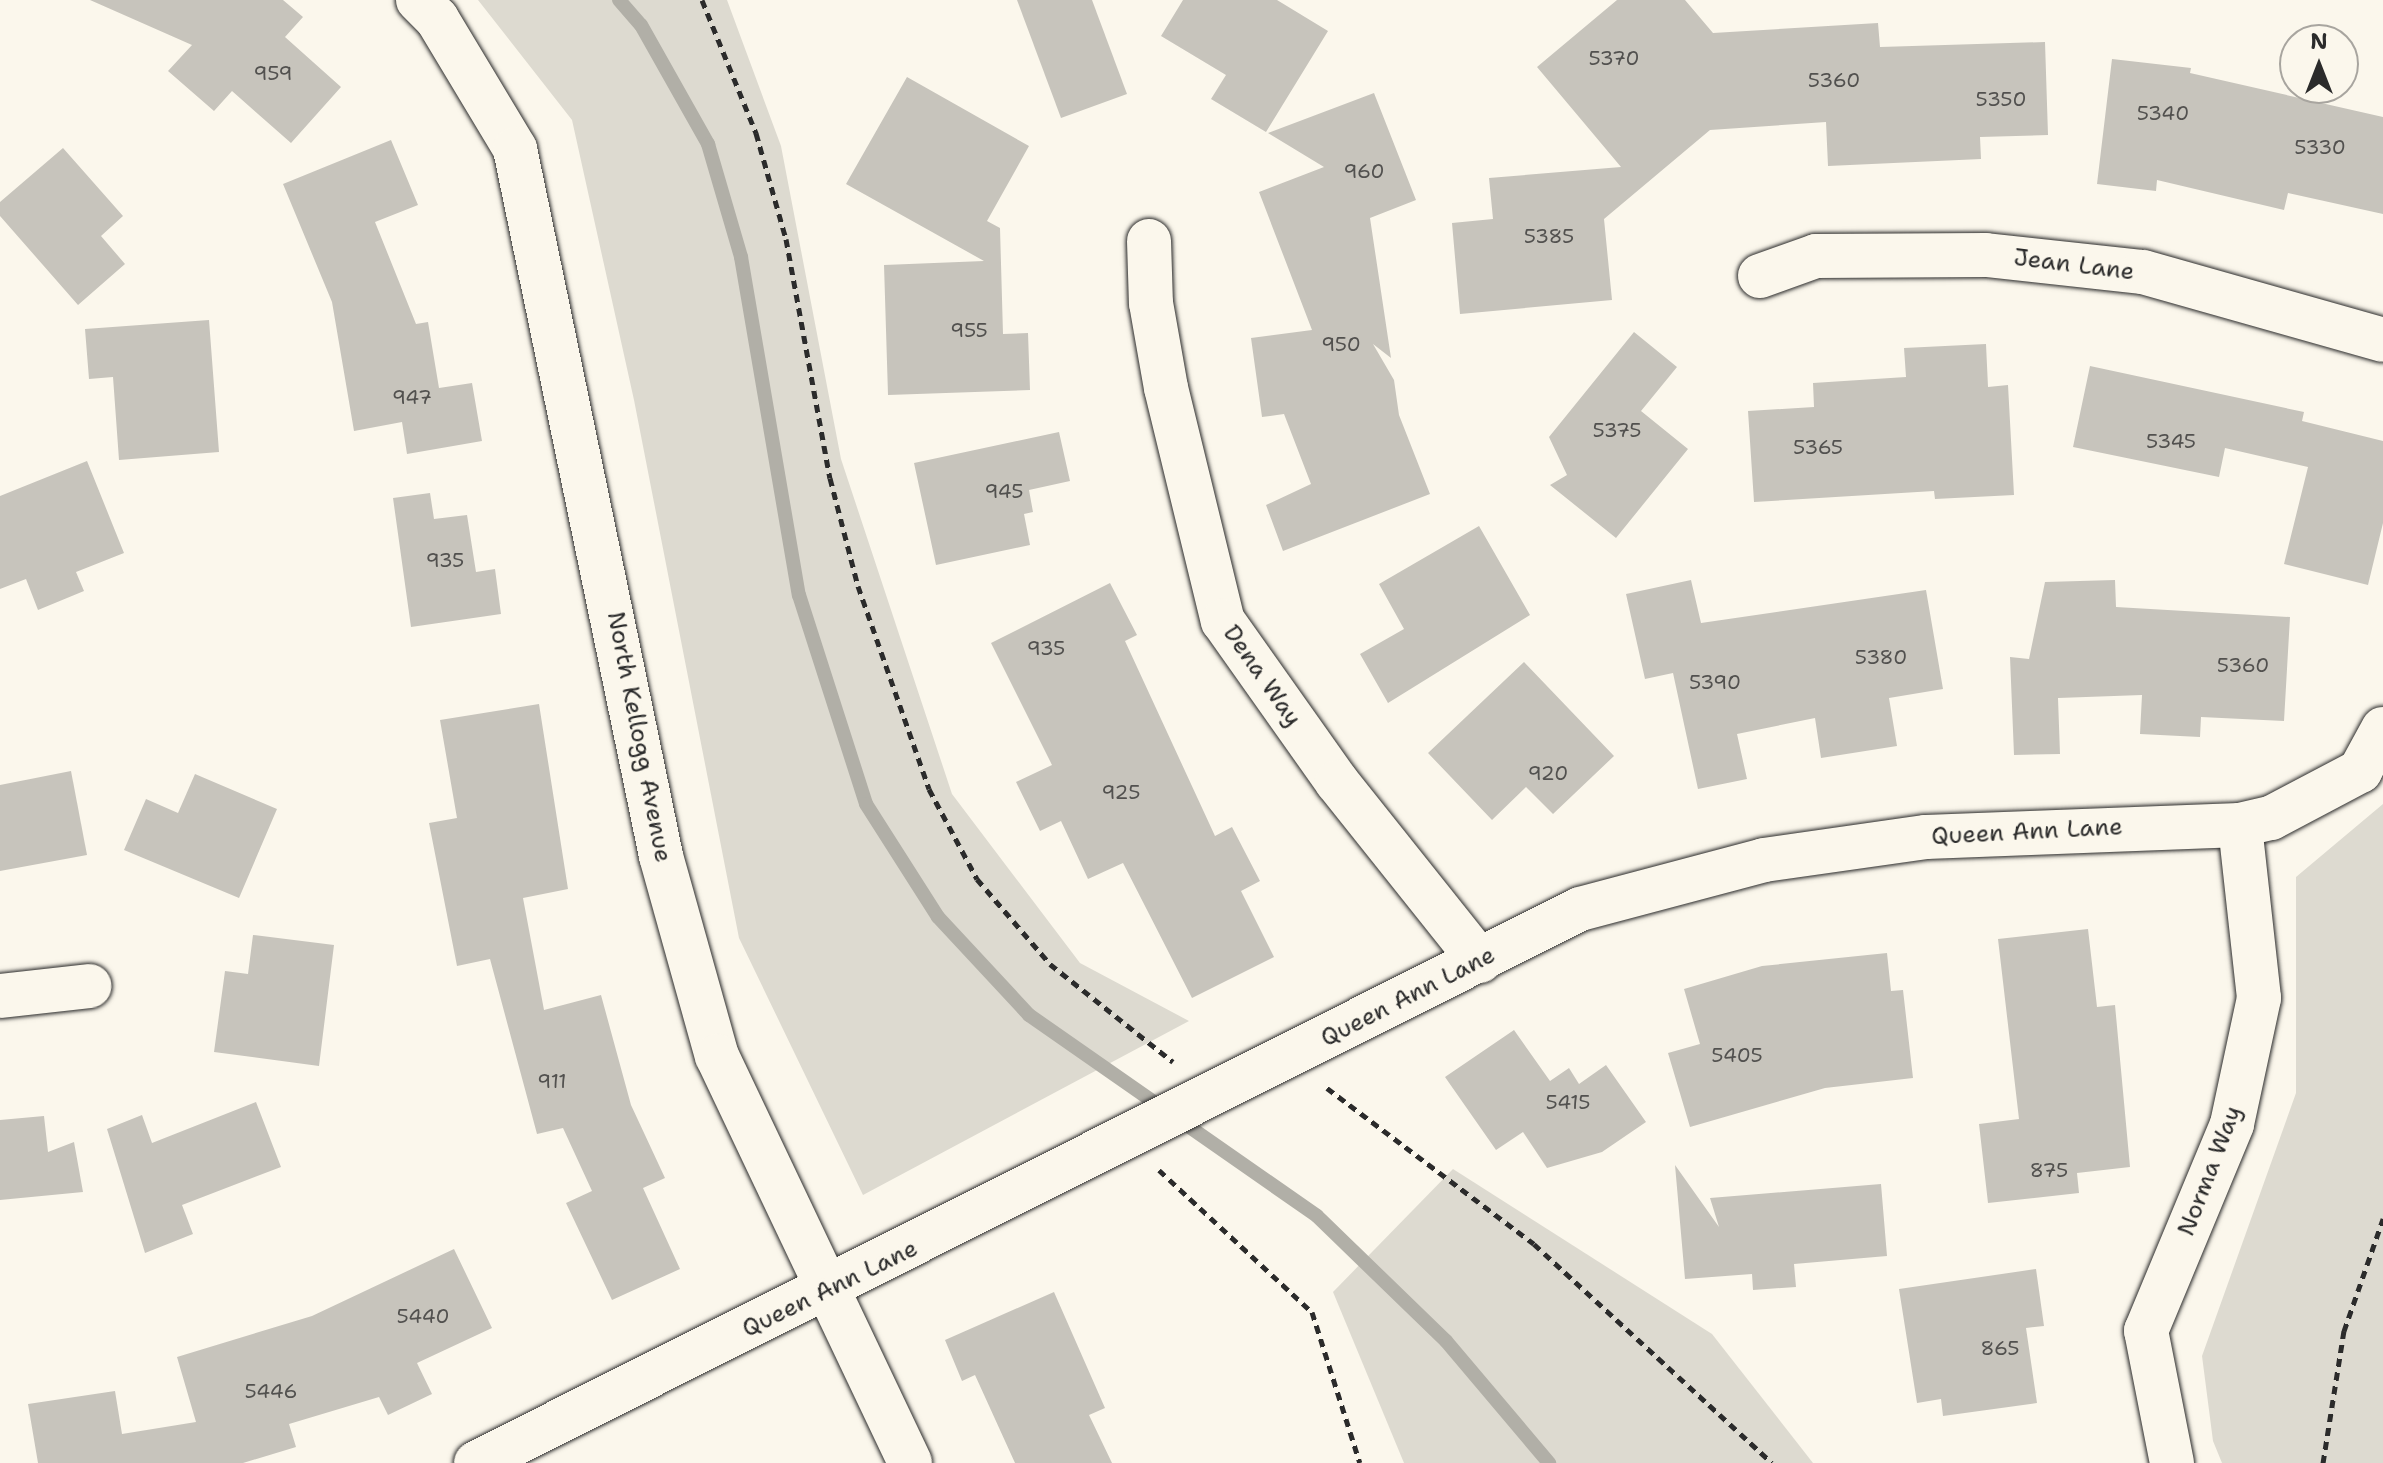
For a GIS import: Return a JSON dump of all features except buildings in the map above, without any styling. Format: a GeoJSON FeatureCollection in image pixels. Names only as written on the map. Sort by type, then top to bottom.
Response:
{"type":"FeatureCollection","features":[{"type":"Feature","properties":{"kind":"street","name":"North Kellogg Avenue"},"geometry":{"type":"LineString","coordinates":[[418,0],[437,19],[515,149],[661,856],[717,1056],[825,1293],[910,1463]]}},
{"type":"Feature","properties":{"kind":"street","name":"Dena Way"},"geometry":{"type":"LineString","coordinates":[[1149,241],[1151,303],[1166,388],[1223,621],[1337,782],[1480,961]]}},
{"type":"Feature","properties":{"kind":"street","name":"Jean Lane"},"geometry":{"type":"LineString","coordinates":[[1760,276],[1816,256],[1986,255],[2143,272],[2383,340]]}},
{"type":"Feature","properties":{"kind":"street","name":"Queen Ann Lane"},"geometry":{"type":"LineString","coordinates":[[476,1463],[825,1293],[1580,909],[1764,860],[1926,837],[2240,825],[2318,798],[2360,771],[2383,729]]}},
{"type":"Feature","properties":{"kind":"street","name":"Norma Way"},"geometry":{"type":"LineString","coordinates":[[2172,1463],[2146,1331],[2232,1124],[2259,998],[2240,825]]}},
{"type":"Feature","properties":{"kind":"street"},"geometry":{"type":"LineString","coordinates":[[0,996],[89,986]]}},
{"type":"Feature","properties":{"kind":"path"},"geometry":{"type":"LineString","coordinates":[[702,0],[774,194],[858,586],[929,789],[977,879],[1050,964],[1215,1094]]}},
{"type":"Feature","properties":{"kind":"path"},"geometry":{"type":"LineString","coordinates":[[1289,1057],[1433,1174],[1534,1244],[1719,1421],[1772,1463]]}},
{"type":"Feature","properties":{"kind":"path"},"geometry":{"type":"LineString","coordinates":[[1125,1140],[1312,1312],[1360,1463]]}},
{"type":"Feature","properties":{"kind":"path"},"geometry":{"type":"LineString","coordinates":[[2323,1463],[2344,1331],[2383,1219]]}},
{"type":"Feature","properties":{"kind":"shaded area"},"geometry":{"type":"Polygon","coordinates":[[[478,0],[727,0],[781,146],[841,459],[952,794],[1080,963],[1189,1021],[863,1195],[739,938],[634,400],[572,120],[478,0]]]}},
{"type":"Feature","properties":{"kind":"shaded area"},"geometry":{"type":"Polygon","coordinates":[[[2383,804],[2383,1463],[2222,1463],[2213,1441],[2202,1356],[2296,1093],[2296,877],[2383,804]]]}},
{"type":"Feature","properties":{"kind":"shaded area"},"geometry":{"type":"Polygon","coordinates":[[[1453,1169],[1712,1334],[1813,1463],[1404,1463],[1333,1292],[1453,1169]]]}},
{"type":"Feature","properties":{"kind":"waterway"},"geometry":{"type":"LineString","coordinates":[[619,0],[641,25],[708,144],[741,257],[799,595],[866,804],[938,917],[1029,1015],[1317,1216],[1446,1341],[1549,1463]]}}]}
